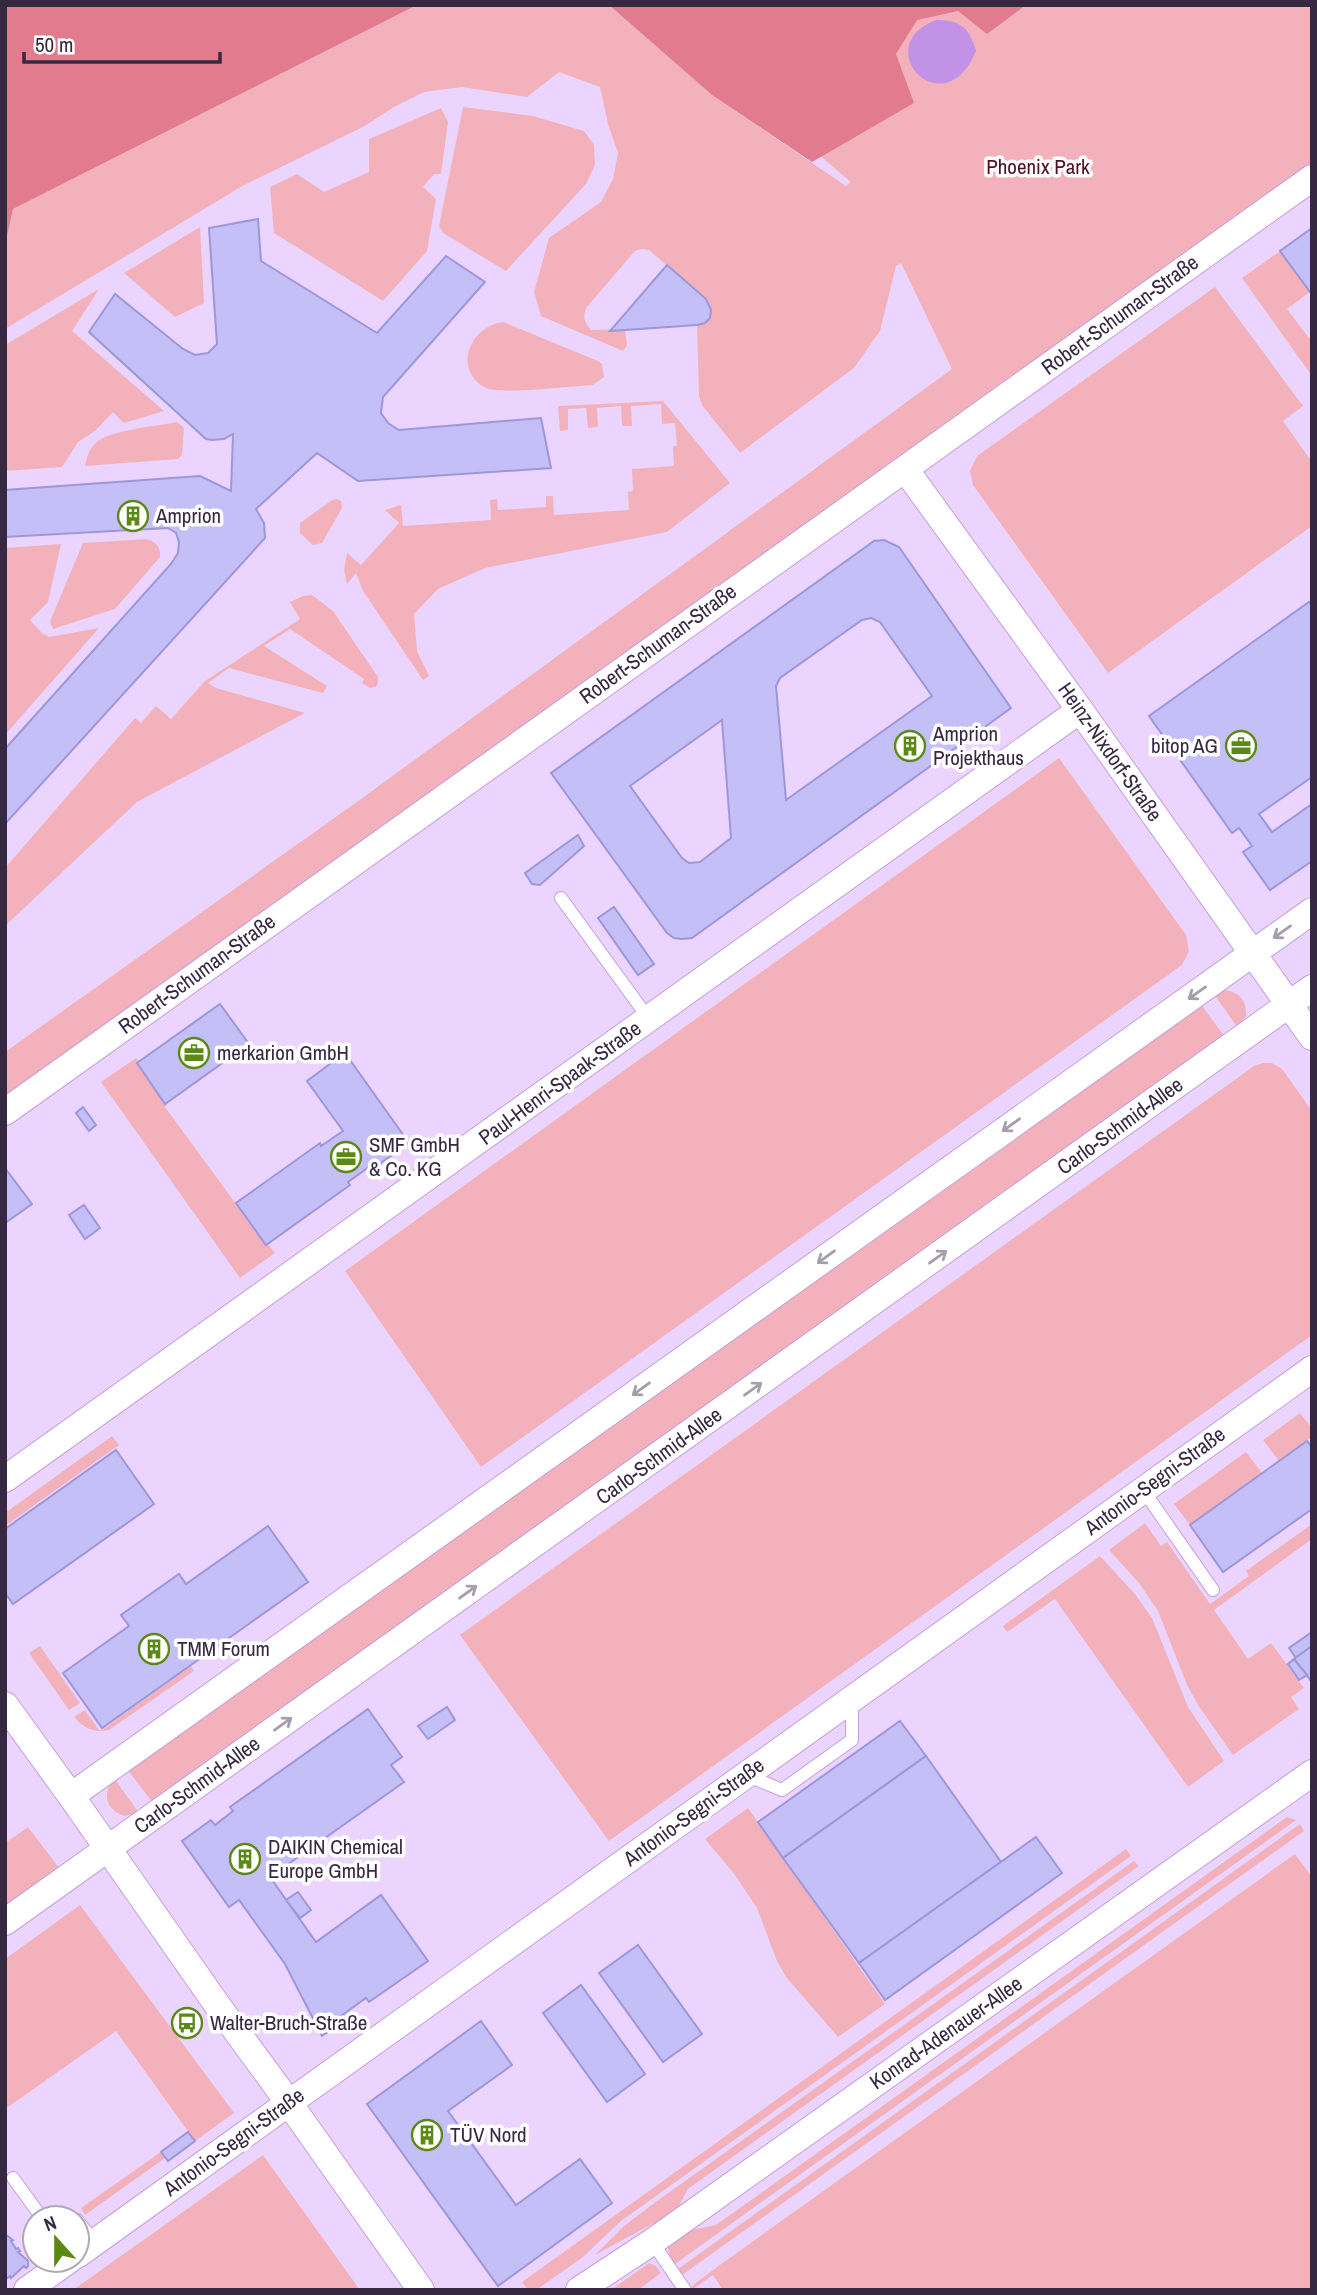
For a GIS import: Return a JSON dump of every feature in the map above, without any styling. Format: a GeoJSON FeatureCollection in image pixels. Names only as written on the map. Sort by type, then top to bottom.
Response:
{"type":"FeatureCollection","features":[{"type":"Feature","properties":{"kind":"street","name":"Robert-Schuman-Straße"},"geometry":{"type":"LineString","coordinates":[[5,1112],[1312,178]]}},
{"type":"Feature","properties":{"kind":"street","name":"Heinz-Nixdorf-Straße"},"geometry":{"type":"LineString","coordinates":[[905,468],[1312,1037]]}},
{"type":"Feature","properties":{"kind":"street","name":"Paul-Henri-Spaak-Straße"},"geometry":{"type":"LineString","coordinates":[[5,1479],[1080,710]]}},
{"type":"Feature","properties":{"kind":"street"},"geometry":{"type":"LineString","coordinates":[[71,1796],[1312,911]]}},
{"type":"Feature","properties":{"kind":"street","name":"Carlo-Schmid-Allee"},"geometry":{"type":"LineString","coordinates":[[5,1922],[1312,988]]}},
{"type":"Feature","properties":{"kind":"street","name":"Antonio-Segni-Straße"},"geometry":{"type":"LineString","coordinates":[[91,2244],[1312,1369]]}},
{"type":"Feature","properties":{"kind":"street"},"geometry":{"type":"LineString","coordinates":[[5,1705],[421,2290]]}},
{"type":"Feature","properties":{"kind":"street","name":"Konrad-Adenauer-Allee"},"geometry":{"type":"LineString","coordinates":[[579,2290],[652,2242],[1312,1773]]}},
{"type":"Feature","properties":{"kind":"street"},"geometry":{"type":"LineString","coordinates":[[27,2290],[49,2274]]}},
{"type":"Feature","properties":{"kind":"lane"},"geometry":{"type":"LineString","coordinates":[[561,898],[649,1019]]}},
{"type":"Feature","properties":{"kind":"lane"},"geometry":{"type":"LineString","coordinates":[[1143,1490],[1213,1590]]}},
{"type":"Feature","properties":{"kind":"lane"},"geometry":{"type":"LineString","coordinates":[[13,2178],[32,2204]]}},
{"type":"Feature","properties":{"kind":"lane"},"geometry":{"type":"LineString","coordinates":[[652,2242],[685,2290]]}},
{"type":"Feature","properties":{"kind":"green space","name":"Phoenix Park"},"geometry":{"type":"Polygon","coordinates":[[[417,5],[609,5],[712,95],[846,186],[851,182],[811,148],[882,51],[902,12],[1007,5],[1312,5],[1312,164],[5,1098],[5,1052],[354,804],[952,369],[901,263],[896,266],[880,331],[854,368],[740,453],[702,405],[699,396],[697,325],[707,320],[711,309],[701,295],[649,250],[635,251],[586,308],[585,320],[591,330],[625,329],[627,346],[623,351],[541,316],[534,292],[549,238],[601,202],[613,179],[618,153],[600,87],[559,72],[527,97],[462,87],[424,92],[363,127],[244,185],[5,329],[5,245],[13,209],[417,5]]]}},
{"type":"Feature","properties":{"kind":"green space"},"geometry":{"type":"Polygon","coordinates":[[[463,107],[533,116],[584,131],[594,145],[595,165],[586,184],[506,271],[443,233],[439,226],[463,107]]]}},
{"type":"Feature","properties":{"kind":"green space"},"geometry":{"type":"Polygon","coordinates":[[[441,108],[448,122],[441,174],[434,174],[423,187],[436,199],[427,251],[383,301],[274,233],[270,187],[297,174],[324,192],[369,172],[369,139],[441,108]]]}},
{"type":"Feature","properties":{"kind":"green space"},"geometry":{"type":"Polygon","coordinates":[[[200,227],[204,303],[175,317],[124,273],[200,227]]]}},
{"type":"Feature","properties":{"kind":"green space"},"geometry":{"type":"Polygon","coordinates":[[[1280,251],[1310,292],[1287,309],[1312,342],[1312,376],[1242,278],[1280,251]]]}},
{"type":"Feature","properties":{"kind":"green space"},"geometry":{"type":"Polygon","coordinates":[[[1215,287],[1303,406],[1283,421],[1312,462],[1312,526],[1108,673],[973,485],[970,471],[977,456],[1215,287]]]}},
{"type":"Feature","properties":{"kind":"green space"},"geometry":{"type":"Polygon","coordinates":[[[99,289],[72,331],[164,411],[124,423],[113,412],[95,431],[78,442],[62,467],[5,471],[5,345],[99,289]]]}},
{"type":"Feature","properties":{"kind":"green space"},"geometry":{"type":"Polygon","coordinates":[[[503,322],[598,361],[602,364],[604,377],[593,385],[521,390],[486,388],[470,371],[469,350],[481,332],[503,322]]]}},
{"type":"Feature","properties":{"kind":"green space"},"geometry":{"type":"Polygon","coordinates":[[[663,401],[730,483],[667,532],[485,568],[438,589],[414,614],[417,651],[429,676],[423,680],[363,591],[356,573],[347,584],[344,570],[347,553],[361,565],[399,523],[385,510],[401,505],[403,526],[491,520],[490,500],[497,499],[498,510],[546,507],[546,496],[553,496],[554,515],[629,510],[628,492],[633,491],[632,469],[674,466],[673,446],[677,446],[675,423],[662,424],[661,404],[631,406],[632,426],[622,426],[621,406],[597,408],[598,427],[588,428],[586,408],[568,409],[568,430],[560,431],[558,406],[663,401]]]}},
{"type":"Feature","properties":{"kind":"green space"},"geometry":{"type":"Polygon","coordinates":[[[177,422],[184,428],[182,455],[178,459],[85,466],[91,449],[105,437],[177,422]]]}},
{"type":"Feature","properties":{"kind":"green space"},"geometry":{"type":"Polygon","coordinates":[[[337,499],[341,501],[342,508],[322,543],[313,545],[300,533],[300,523],[337,499]]]}},
{"type":"Feature","properties":{"kind":"green space"},"geometry":{"type":"Polygon","coordinates":[[[147,539],[157,545],[160,557],[115,609],[53,629],[51,619],[83,543],[147,539]]]}},
{"type":"Feature","properties":{"kind":"green space"},"geometry":{"type":"Polygon","coordinates":[[[61,544],[48,602],[30,620],[49,637],[99,628],[5,735],[5,548],[61,544]]]}},
{"type":"Feature","properties":{"kind":"green space"},"geometry":{"type":"Polygon","coordinates":[[[312,595],[333,611],[378,677],[376,687],[370,688],[362,683],[364,679],[290,629],[264,646],[327,686],[323,693],[229,668],[208,683],[216,688],[305,713],[137,802],[5,926],[5,868],[135,718],[141,723],[156,706],[171,719],[205,681],[300,619],[290,602],[312,595]]]}},
{"type":"Feature","properties":{"kind":"green space"},"geometry":{"type":"Polygon","coordinates":[[[1059,758],[1186,935],[1189,951],[1182,965],[481,1467],[345,1271],[1059,758]]]}},
{"type":"Feature","properties":{"kind":"green space"},"geometry":{"type":"Polygon","coordinates":[[[1221,990],[1232,992],[1243,1000],[1246,1016],[1238,1028],[1213,993],[1221,990]]]}},
{"type":"Feature","properties":{"kind":"green space"},"geometry":{"type":"Polygon","coordinates":[[[1200,1003],[1225,1037],[153,1803],[127,1769],[1200,1003]]]}},
{"type":"Feature","properties":{"kind":"green space"},"geometry":{"type":"Polygon","coordinates":[[[136,1058],[139,1062],[137,1064],[167,1105],[165,1107],[266,1245],[275,1253],[240,1278],[101,1082],[136,1058]]]}},
{"type":"Feature","properties":{"kind":"green space"},"geometry":{"type":"Polygon","coordinates":[[[1272,1063],[1282,1069],[1312,1111],[1312,1335],[609,1841],[460,1635],[1254,1066],[1272,1063]]]}},
{"type":"Feature","properties":{"kind":"green space"},"geometry":{"type":"Polygon","coordinates":[[[1300,1413],[1312,1428],[1312,1437],[1279,1461],[1263,1440],[1300,1413]]]}},
{"type":"Feature","properties":{"kind":"green space"},"geometry":{"type":"Polygon","coordinates":[[[112,1436],[119,1445],[5,1526],[5,1513],[112,1436]]]}},
{"type":"Feature","properties":{"kind":"green space"},"geometry":{"type":"Polygon","coordinates":[[[1246,1452],[1262,1473],[1190,1525],[1174,1504],[1246,1452]]]}},
{"type":"Feature","properties":{"kind":"green space"},"geometry":{"type":"Polygon","coordinates":[[[1145,1523],[1161,1546],[1167,1542],[1210,1604],[1249,1576],[1246,1571],[1312,1524],[1312,1539],[1214,1610],[1248,1659],[1271,1643],[1304,1688],[1291,1697],[1299,1709],[1233,1755],[1187,1685],[1158,1611],[1139,1583],[1109,1550],[1145,1523]]]}},
{"type":"Feature","properties":{"kind":"green space"},"geometry":{"type":"Polygon","coordinates":[[[1100,1556],[1135,1594],[1152,1618],[1188,1707],[1224,1761],[1188,1787],[1055,1599],[1007,1632],[1003,1626],[1100,1556]]]}},
{"type":"Feature","properties":{"kind":"green space"},"geometry":{"type":"Polygon","coordinates":[[[40,1646],[80,1703],[69,1710],[29,1653],[40,1646]]]}},
{"type":"Feature","properties":{"kind":"green space"},"geometry":{"type":"Polygon","coordinates":[[[191,1666],[194,1671],[109,1730],[98,1731],[90,1729],[74,1717],[85,1710],[99,1730],[102,1730],[191,1666]]]}},
{"type":"Feature","properties":{"kind":"green space"},"geometry":{"type":"Polygon","coordinates":[[[114,1778],[139,1813],[124,1816],[109,1805],[107,1795],[114,1778]]]}},
{"type":"Feature","properties":{"kind":"green space"},"geometry":{"type":"Polygon","coordinates":[[[748,1808],[885,2004],[838,2037],[786,1977],[757,1908],[735,1875],[705,1839],[748,1808]]]}},
{"type":"Feature","properties":{"kind":"green space"},"geometry":{"type":"Polygon","coordinates":[[[1287,1817],[1296,1820],[675,2264],[670,2258],[668,2248],[692,2230],[716,2225],[1287,1817]]]}},
{"type":"Feature","properties":{"kind":"green space"},"geometry":{"type":"Polygon","coordinates":[[[1300,1824],[1304,1831],[682,2275],[678,2269],[1300,1824]]]}},
{"type":"Feature","properties":{"kind":"green space"},"geometry":{"type":"Polygon","coordinates":[[[28,1827],[60,1869],[5,1908],[5,1839],[8,1841],[28,1827]]]}},
{"type":"Feature","properties":{"kind":"green space"},"geometry":{"type":"Polygon","coordinates":[[[1126,1849],[1131,1856],[621,2221],[582,2258],[536,2290],[528,2290],[522,2282],[1126,1849]]]}},
{"type":"Feature","properties":{"kind":"green space"},"geometry":{"type":"Polygon","coordinates":[[[1295,1854],[1312,1877],[1312,2290],[723,2290],[713,2275],[693,2289],[692,2286],[717,2267],[1295,1854]]]}},
{"type":"Feature","properties":{"kind":"green space"},"geometry":{"type":"Polygon","coordinates":[[[1134,1861],[1139,1866],[688,2189],[678,2208],[595,2255],[624,2226],[657,2201],[1134,1861]]]}},
{"type":"Feature","properties":{"kind":"green space"},"geometry":{"type":"Polygon","coordinates":[[[80,1905],[234,2113],[195,2141],[116,2031],[5,2109],[5,1959],[80,1905]]]}},
{"type":"Feature","properties":{"kind":"green space"},"geometry":{"type":"Polygon","coordinates":[[[161,2152],[165,2158],[91,2211],[91,2204],[87,2204],[161,2152]]]}},
{"type":"Feature","properties":{"kind":"green space"},"geometry":{"type":"Polygon","coordinates":[[[263,2155],[360,2290],[73,2290],[263,2155]]]}},
{"type":"Feature","properties":{"kind":"green space"},"geometry":{"type":"Polygon","coordinates":[[[649,2263],[656,2266],[661,2273],[638,2290],[611,2290],[649,2263]]]}},
{"type":"Feature","properties":{"kind":"shaded area"},"geometry":{"type":"Polygon","coordinates":[[[5,5],[417,5],[13,209],[5,245],[5,5]]]}},
{"type":"Feature","properties":{"kind":"shaded area"},"geometry":{"type":"Polygon","coordinates":[[[609,5],[1026,5],[987,34],[958,11],[917,20],[896,54],[914,103],[812,162],[712,95],[609,5]]]}},
{"type":"Feature","properties":{"kind":"shaded area"},"geometry":{"type":"Polygon","coordinates":[[[936,20],[963,27],[976,51],[962,73],[947,83],[931,82],[918,74],[910,62],[909,47],[917,32],[936,20]]]}},
{"type":"Feature","properties":{"kind":"building","name":"Amprion"},"geometry":{"type":"Polygon","coordinates":[[[258,219],[261,261],[377,333],[446,256],[485,282],[383,397],[381,413],[388,423],[399,430],[541,418],[551,468],[358,481],[317,453],[256,509],[264,523],[265,538],[5,824],[5,749],[171,564],[178,553],[179,542],[176,533],[168,528],[5,537],[5,490],[200,476],[231,491],[233,434],[224,439],[206,439],[89,332],[115,294],[183,349],[195,355],[208,353],[217,344],[209,228],[258,219]]]}},
{"type":"Feature","properties":{"kind":"building"},"geometry":{"type":"Polygon","coordinates":[[[1312,228],[1312,291],[1310,292],[1280,251],[1312,228]]]}},
{"type":"Feature","properties":{"kind":"building"},"geometry":{"type":"Polygon","coordinates":[[[667,265],[706,299],[711,310],[710,318],[697,325],[610,331],[667,265]]]}},
{"type":"Feature","properties":{"kind":"building","name":"Amprion Projekthaus"},"geometry":{"type":"Polygon","coordinates":[[[884,540],[899,547],[1011,708],[692,938],[674,938],[667,933],[551,773],[874,541],[884,540]],[[871,618],[862,620],[780,678],[776,686],[786,800],[932,696],[880,622],[871,618]],[[722,720],[630,786],[682,858],[689,863],[700,862],[731,838],[722,720]]]}},
{"type":"Feature","properties":{"kind":"building","name":"bitop AG"},"geometry":{"type":"Polygon","coordinates":[[[1309,602],[1312,606],[1312,777],[1259,814],[1272,832],[1312,804],[1312,861],[1270,890],[1243,852],[1252,846],[1239,828],[1232,833],[1149,716],[1309,602]]]}},
{"type":"Feature","properties":{"kind":"building"},"geometry":{"type":"Polygon","coordinates":[[[578,835],[584,846],[540,885],[532,884],[525,873],[578,835]]]}},
{"type":"Feature","properties":{"kind":"building"},"geometry":{"type":"Polygon","coordinates":[[[614,907],[654,964],[638,975],[598,918],[614,907]]]}},
{"type":"Feature","properties":{"kind":"building","name":"merkarion GmbH"},"geometry":{"type":"Polygon","coordinates":[[[220,1004],[249,1044],[165,1104],[137,1063],[220,1004]]]}},
{"type":"Feature","properties":{"kind":"building","name":"SMF GmbH & Co. KG"},"geometry":{"type":"Polygon","coordinates":[[[345,1053],[409,1143],[371,1170],[369,1167],[348,1182],[350,1185],[266,1245],[236,1203],[320,1143],[321,1146],[343,1131],[307,1081],[345,1053]]]}},
{"type":"Feature","properties":{"kind":"building"},"geometry":{"type":"Polygon","coordinates":[[[83,1107],[96,1125],[89,1131],[76,1113],[83,1107]]]}},
{"type":"Feature","properties":{"kind":"building"},"geometry":{"type":"Polygon","coordinates":[[[5,1168],[32,1204],[5,1223],[5,1168]]]}},
{"type":"Feature","properties":{"kind":"building"},"geometry":{"type":"Polygon","coordinates":[[[84,1205],[100,1228],[85,1239],[69,1215],[84,1205]]]}},
{"type":"Feature","properties":{"kind":"building"},"geometry":{"type":"Polygon","coordinates":[[[1307,1441],[1312,1447],[1312,1509],[1223,1572],[1190,1525],[1307,1441]]]}},
{"type":"Feature","properties":{"kind":"building"},"geometry":{"type":"Polygon","coordinates":[[[116,1450],[154,1504],[13,1604],[5,1593],[5,1529],[116,1450]]]}},
{"type":"Feature","properties":{"kind":"building","name":"TMM Forum"},"geometry":{"type":"Polygon","coordinates":[[[268,1526],[308,1582],[102,1728],[63,1673],[129,1626],[121,1615],[179,1574],[186,1584],[268,1526]]]}},
{"type":"Feature","properties":{"kind":"building"},"geometry":{"type":"Polygon","coordinates":[[[1312,1632],[1312,1646],[1296,1658],[1289,1648],[1312,1632]]]}},
{"type":"Feature","properties":{"kind":"building"},"geometry":{"type":"Polygon","coordinates":[[[1312,1646],[1312,1682],[1294,1659],[1312,1646]]]}},
{"type":"Feature","properties":{"kind":"building"},"geometry":{"type":"Polygon","coordinates":[[[1294,1659],[1307,1675],[1299,1680],[1288,1664],[1294,1659]]]}},
{"type":"Feature","properties":{"kind":"building"},"geometry":{"type":"Polygon","coordinates":[[[447,1707],[455,1720],[428,1739],[418,1726],[447,1707]]]}},
{"type":"Feature","properties":{"kind":"building","name":"DAIKIN Chemical Europe GmbH"},"geometry":{"type":"Polygon","coordinates":[[[368,1709],[402,1757],[391,1765],[404,1782],[270,1877],[316,1942],[381,1895],[428,1961],[369,2002],[366,1998],[341,2016],[345,2020],[322,2036],[285,1964],[239,1900],[229,1907],[182,1841],[211,1820],[215,1825],[233,1811],[230,1807],[368,1709]]]}},
{"type":"Feature","properties":{"kind":"building"},"geometry":{"type":"Polygon","coordinates":[[[900,1721],[926,1756],[783,1858],[758,1822],[900,1721]]]}},
{"type":"Feature","properties":{"kind":"building"},"geometry":{"type":"Polygon","coordinates":[[[926,1756],[1001,1862],[859,1963],[783,1858],[926,1756]]]}},
{"type":"Feature","properties":{"kind":"building"},"geometry":{"type":"Polygon","coordinates":[[[1036,1837],[1062,1873],[885,2000],[859,1963],[1036,1837]]]}},
{"type":"Feature","properties":{"kind":"building"},"geometry":{"type":"Polygon","coordinates":[[[298,1892],[311,1910],[300,1918],[286,1900],[298,1892]]]}},
{"type":"Feature","properties":{"kind":"building"},"geometry":{"type":"Polygon","coordinates":[[[638,1945],[702,2034],[663,2062],[599,1973],[638,1945]]]}},
{"type":"Feature","properties":{"kind":"building"},"geometry":{"type":"Polygon","coordinates":[[[581,1985],[645,2074],[607,2102],[543,2013],[581,1985]]]}},
{"type":"Feature","properties":{"kind":"building","name":"TÜV Nord"},"geometry":{"type":"Polygon","coordinates":[[[481,2021],[512,2065],[448,2111],[516,2205],[580,2159],[612,2203],[498,2286],[367,2104],[481,2021]]]}},
{"type":"Feature","properties":{"kind":"building"},"geometry":{"type":"Polygon","coordinates":[[[188,2132],[195,2141],[168,2161],[161,2152],[188,2132]]]}},
{"type":"Feature","properties":{"kind":"building"},"geometry":{"type":"Polygon","coordinates":[[[5,2234],[20,2251],[21,2269],[5,2280],[5,2234]]]}},
{"type":"Feature","properties":{"kind":"place","name":"Amprion"},"geometry":{"type":"Point","coordinates":[133,516]}},
{"type":"Feature","properties":{"kind":"place","name":"Amprion Projekthaus"},"geometry":{"type":"Point","coordinates":[910,746]}},
{"type":"Feature","properties":{"kind":"place","name":"bitop AG"},"geometry":{"type":"Point","coordinates":[1241,746]}},
{"type":"Feature","properties":{"kind":"place","name":"merkarion GmbH"},"geometry":{"type":"Point","coordinates":[194,1053]}},
{"type":"Feature","properties":{"kind":"place","name":"SMF GmbH & Co. KG"},"geometry":{"type":"Point","coordinates":[346,1157]}},
{"type":"Feature","properties":{"kind":"place","name":"TMM Forum"},"geometry":{"type":"Point","coordinates":[154,1649]}},
{"type":"Feature","properties":{"kind":"place","name":"DAIKIN Chemical Europe GmbH"},"geometry":{"type":"Point","coordinates":[245,1859]}},
{"type":"Feature","properties":{"kind":"place","name":"Walter-Bruch-Straße"},"geometry":{"type":"Point","coordinates":[187,2023]}},
{"type":"Feature","properties":{"kind":"place","name":"TÜV Nord"},"geometry":{"type":"Point","coordinates":[427,2135]}}]}
